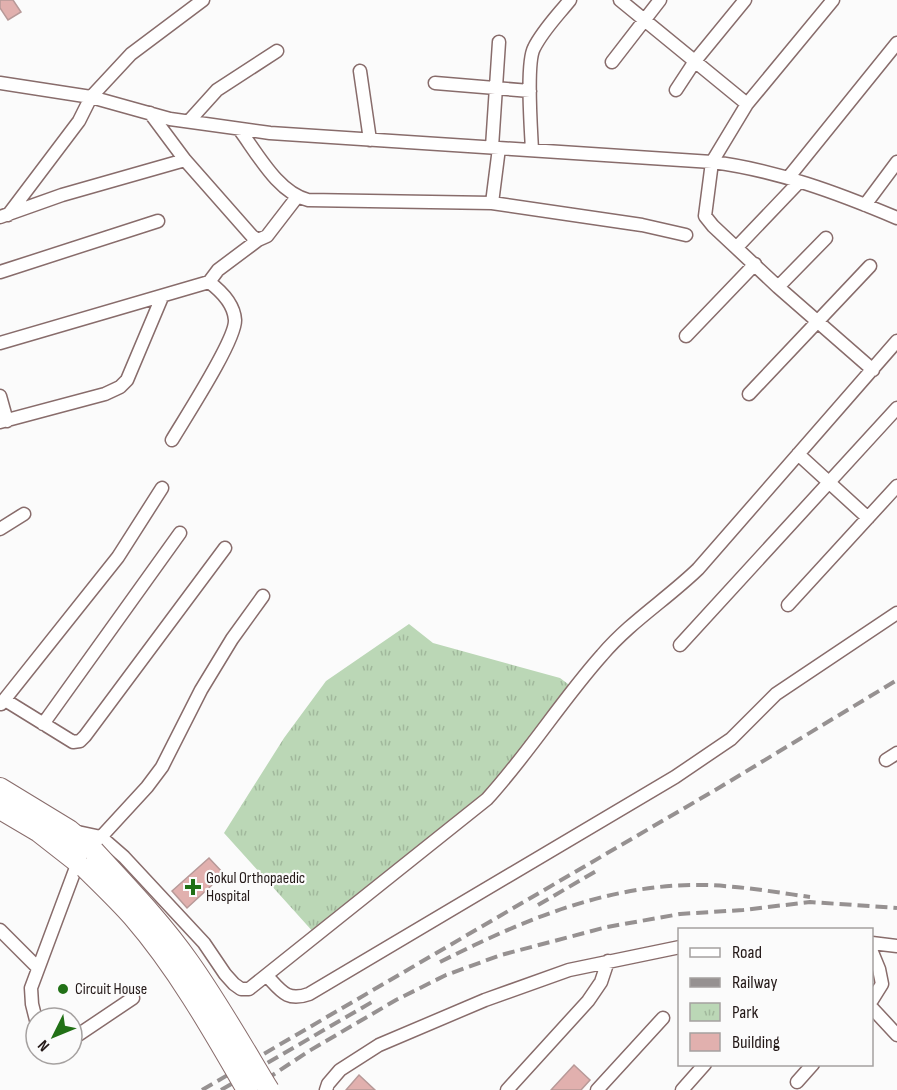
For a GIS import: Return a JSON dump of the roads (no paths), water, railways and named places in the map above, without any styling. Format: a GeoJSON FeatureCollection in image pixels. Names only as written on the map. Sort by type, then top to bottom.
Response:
{"type":"FeatureCollection","features":[{"type":"Feature","properties":{"kind":"main road"},"geometry":{"type":"LineString","coordinates":[[0,788],[69,830],[90,855],[184,988],[246,1090]]}},
{"type":"Feature","properties":{"kind":"main road"},"geometry":{"type":"LineString","coordinates":[[0,809],[39,832],[90,855],[163,927],[212,996],[269,1090]]}},
{"type":"Feature","properties":{"kind":"street"},"geometry":{"type":"LineString","coordinates":[[179,0],[188,11]]}},
{"type":"Feature","properties":{"kind":"street"},"geometry":{"type":"LineString","coordinates":[[4,216],[79,121],[92,97],[131,54],[203,0]]}},
{"type":"Feature","properties":{"kind":"street"},"geometry":{"type":"LineString","coordinates":[[532,150],[530,91],[532,51],[570,0]]}},
{"type":"Feature","properties":{"kind":"street"},"geometry":{"type":"LineString","coordinates":[[620,0],[747,104]]}},
{"type":"Feature","properties":{"kind":"street"},"geometry":{"type":"LineString","coordinates":[[612,62],[660,0]]}},
{"type":"Feature","properties":{"kind":"street"},"geometry":{"type":"LineString","coordinates":[[676,90],[695,62],[745,0]]}},
{"type":"Feature","properties":{"kind":"street"},"geometry":{"type":"LineString","coordinates":[[833,0],[747,104],[712,162],[705,216],[778,287],[873,370]]}},
{"type":"Feature","properties":{"kind":"street"},"geometry":{"type":"LineString","coordinates":[[492,202],[500,42]]}},
{"type":"Feature","properties":{"kind":"street"},"geometry":{"type":"LineString","coordinates":[[737,247],[794,180],[819,138],[897,43]]}},
{"type":"Feature","properties":{"kind":"street"},"geometry":{"type":"LineString","coordinates":[[189,121],[217,90],[277,51]]}},
{"type":"Feature","properties":{"kind":"street"},"geometry":{"type":"LineString","coordinates":[[360,71],[370,140]]}},
{"type":"Feature","properties":{"kind":"street"},"geometry":{"type":"LineString","coordinates":[[0,83],[92,97],[150,113],[270,134],[746,166],[794,180],[897,218]]}},
{"type":"Feature","properties":{"kind":"street"},"geometry":{"type":"LineString","coordinates":[[435,83],[530,91]]}},
{"type":"Feature","properties":{"kind":"street"},"geometry":{"type":"LineString","coordinates":[[150,113],[185,160],[258,240]]}},
{"type":"Feature","properties":{"kind":"street"},"geometry":{"type":"LineString","coordinates":[[239,129],[284,189],[297,197],[308,200],[492,202],[686,234]]}},
{"type":"Feature","properties":{"kind":"street"},"geometry":{"type":"LineString","coordinates":[[4,216],[62,195],[185,160]]}},
{"type":"Feature","properties":{"kind":"street"},"geometry":{"type":"LineString","coordinates":[[865,205],[897,162]]}},
{"type":"Feature","properties":{"kind":"street"},"geometry":{"type":"LineString","coordinates":[[0,343],[209,282],[218,270],[258,240],[267,236],[297,197]]}},
{"type":"Feature","properties":{"kind":"street"},"geometry":{"type":"LineString","coordinates":[[0,272],[158,221]]}},
{"type":"Feature","properties":{"kind":"street"},"geometry":{"type":"LineString","coordinates":[[778,287],[826,238]]}},
{"type":"Feature","properties":{"kind":"street"},"geometry":{"type":"LineString","coordinates":[[686,336],[755,264]]}},
{"type":"Feature","properties":{"kind":"street"},"geometry":{"type":"LineString","coordinates":[[749,394],[870,266]]}},
{"type":"Feature","properties":{"kind":"street"},"geometry":{"type":"LineString","coordinates":[[172,440],[226,348],[235,321],[229,301],[218,288],[209,282]]}},
{"type":"Feature","properties":{"kind":"street"},"geometry":{"type":"LineString","coordinates":[[0,396],[3,422],[105,394],[120,387],[127,380],[162,297]]}},
{"type":"Feature","properties":{"kind":"street"},"geometry":{"type":"LineString","coordinates":[[90,855],[124,856],[204,943],[234,984],[249,989],[487,799],[516,767],[602,654],[622,633],[676,590],[698,569],[897,341]]}},
{"type":"Feature","properties":{"kind":"street"},"geometry":{"type":"LineString","coordinates":[[680,645],[897,408]]}},
{"type":"Feature","properties":{"kind":"street"},"geometry":{"type":"LineString","coordinates":[[798,454],[868,518]]}},
{"type":"Feature","properties":{"kind":"street"},"geometry":{"type":"LineString","coordinates":[[788,605],[897,486]]}},
{"type":"Feature","properties":{"kind":"street"},"geometry":{"type":"LineString","coordinates":[[162,488],[118,557],[3,702],[73,742],[80,741],[225,548]]}},
{"type":"Feature","properties":{"kind":"street"},"geometry":{"type":"LineString","coordinates":[[0,530],[24,514]]}},
{"type":"Feature","properties":{"kind":"street"},"geometry":{"type":"LineString","coordinates":[[43,724],[180,533]]}},
{"type":"Feature","properties":{"kind":"street"},"geometry":{"type":"LineString","coordinates":[[32,1006],[32,988],[38,968],[90,855],[162,767],[201,690],[232,639],[263,596]]}},
{"type":"Feature","properties":{"kind":"street"},"geometry":{"type":"LineString","coordinates":[[267,976],[282,993],[290,997],[300,998],[309,994],[675,777],[739,732],[776,694],[897,613]]}},
{"type":"Feature","properties":{"kind":"street"},"geometry":{"type":"LineString","coordinates":[[0,930],[38,968]]}},
{"type":"Feature","properties":{"kind":"street"},"geometry":{"type":"LineString","coordinates":[[873,943],[897,946]]}},
{"type":"Feature","properties":{"kind":"street"},"geometry":{"type":"LineString","coordinates":[[326,1090],[328,1084],[340,1070],[379,1045],[485,1000],[569,970],[678,947]]}},
{"type":"Feature","properties":{"kind":"street"},"geometry":{"type":"LineString","coordinates":[[873,954],[882,984],[873,998]]}},
{"type":"Feature","properties":{"kind":"street"},"geometry":{"type":"LineString","coordinates":[[507,1090],[588,1001],[602,982],[608,961]]}},
{"type":"Feature","properties":{"kind":"street"},"geometry":{"type":"LineString","coordinates":[[84,1031],[133,998]]}},
{"type":"Feature","properties":{"kind":"street"},"geometry":{"type":"LineString","coordinates":[[873,1009],[897,1035]]}},
{"type":"Feature","properties":{"kind":"street"},"geometry":{"type":"LineString","coordinates":[[597,1090],[663,1018]]}},
{"type":"Feature","properties":{"kind":"street"},"geometry":{"type":"LineString","coordinates":[[682,1090],[704,1066]]}},
{"type":"Feature","properties":{"kind":"street"},"geometry":{"type":"LineString","coordinates":[[797,1082],[812,1066]]}},
{"type":"Feature","properties":{"kind":"railway"},"geometry":{"type":"LineString","coordinates":[[202,1090],[717,789],[897,680]]}},
{"type":"Feature","properties":{"kind":"railway"},"geometry":{"type":"LineString","coordinates":[[538,905],[598,870]]}},
{"type":"Feature","properties":{"kind":"railway"},"geometry":{"type":"LineString","coordinates":[[440,962],[535,919],[601,897],[635,890],[705,885],[810,897]]}},
{"type":"Feature","properties":{"kind":"railway"},"geometry":{"type":"LineString","coordinates":[[250,1090],[309,1051],[396,1000],[446,975],[501,955],[607,927],[680,914],[743,910],[810,902],[897,908]]}},
{"type":"Feature","properties":{"kind":"railway"},"geometry":{"type":"LineString","coordinates":[[221,1090],[372,1002]]}},
{"type":"Feature","properties":{"kind":"place","name":"Gokul Orthopaedic Hospital"},"geometry":{"type":"Point","coordinates":[193,887]}},
{"type":"Feature","properties":{"kind":"place","name":"Circuit House"},"geometry":{"type":"Point","coordinates":[63,989]}}]}
